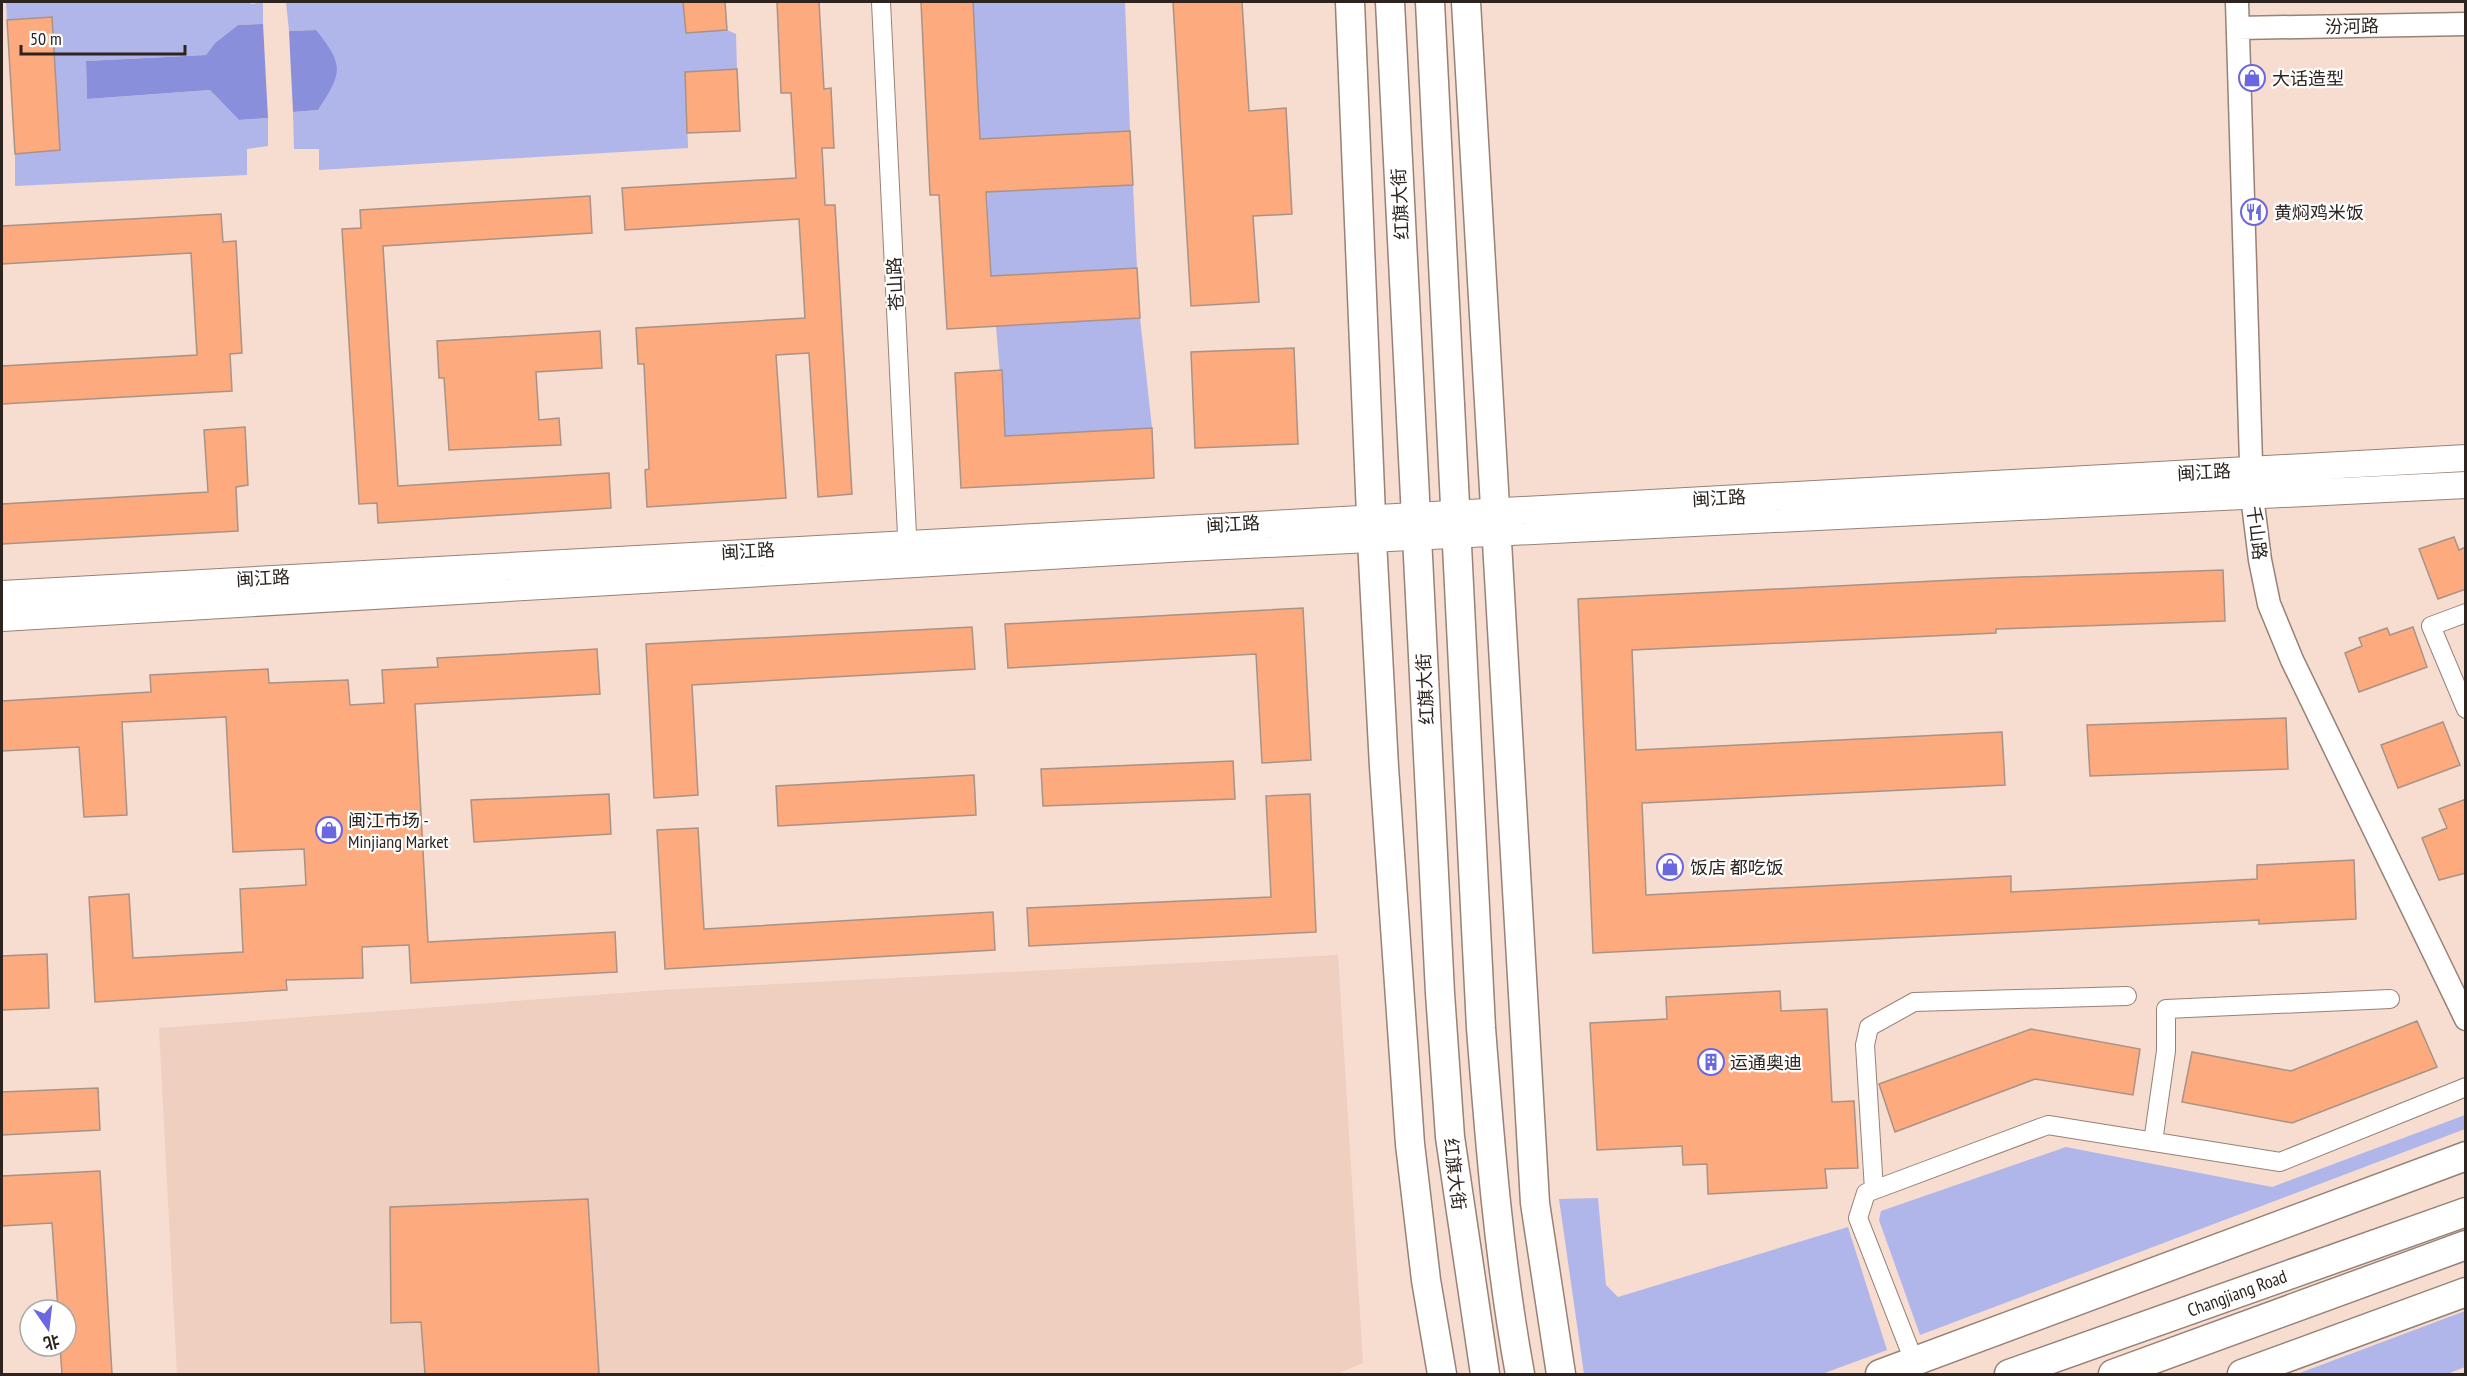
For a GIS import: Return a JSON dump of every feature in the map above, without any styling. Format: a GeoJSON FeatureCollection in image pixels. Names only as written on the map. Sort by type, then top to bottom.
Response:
{"type":"FeatureCollection","features":[{"type":"Feature","properties":{"kind":"main road"},"geometry":{"type":"LineString","coordinates":[[1350,2],[1372,528],[1410,1144],[1442,1374]]}},
{"type":"Feature","properties":{"kind":"main road","name":"红旗大街"},"geometry":{"type":"LineString","coordinates":[[1390,2],[1440,993],[1450,1137],[1485,1374]]}},
{"type":"Feature","properties":{"kind":"main road","name":"红旗大街"},"geometry":{"type":"LineString","coordinates":[[1430,2],[1485,1074],[1506,1298],[1520,1374]]}},
{"type":"Feature","properties":{"kind":"main road"},"geometry":{"type":"LineString","coordinates":[[1466,2],[1535,1203],[1561,1374]]}},
{"type":"Feature","properties":{"kind":"main road","name":"闽江路"},"geometry":{"type":"LineString","coordinates":[[1495,522],[2251,470],[2466,458]]}},
{"type":"Feature","properties":{"kind":"main road","name":"闽江路"},"geometry":{"type":"LineString","coordinates":[[2,594],[908,554],[1455,523],[2252,496],[2466,485]]}},
{"type":"Feature","properties":{"kind":"main road","name":"闽江路"},"geometry":{"type":"LineString","coordinates":[[2,618],[908,554]]}},
{"type":"Feature","properties":{"kind":"main road"},"geometry":{"type":"LineString","coordinates":[[1880,1374],[2466,1156]]}},
{"type":"Feature","properties":{"kind":"main road","name":"Changjiang Road"},"geometry":{"type":"LineString","coordinates":[[2009,1374],[2466,1212]]}},
{"type":"Feature","properties":{"kind":"main road","name":"Changjiang Road"},"geometry":{"type":"LineString","coordinates":[[2113,1374],[2466,1245]]}},
{"type":"Feature","properties":{"kind":"main road"},"geometry":{"type":"LineString","coordinates":[[2242,1374],[2466,1292]]}},
{"type":"Feature","properties":{"kind":"street","name":"苍山路"},"geometry":{"type":"LineString","coordinates":[[880,2],[908,554]]}},
{"type":"Feature","properties":{"kind":"street","name":"千山路"},"geometry":{"type":"LineString","coordinates":[[2237,2],[2252,496],[2260,560],[2269,604],[2292,660],[2466,1019]]}},
{"type":"Feature","properties":{"kind":"street","name":"汾河路"},"geometry":{"type":"LineString","coordinates":[[2238,28],[2466,24]]}},
{"type":"Feature","properties":{"kind":"street"},"geometry":{"type":"LineString","coordinates":[[2466,613],[2431,626],[2466,709]]}},
{"type":"Feature","properties":{"kind":"street"},"geometry":{"type":"LineString","coordinates":[[1874,1190],[1865,1045],[1869,1027],[1914,1002],[2127,996]]}},
{"type":"Feature","properties":{"kind":"street"},"geometry":{"type":"LineString","coordinates":[[2153,1142],[2166,1051],[2166,1009],[2390,999]]}},
{"type":"Feature","properties":{"kind":"street"},"geometry":{"type":"LineString","coordinates":[[1914,1361],[1858,1218],[1866,1193],[2048,1125],[2280,1162],[2466,1088]]}},
{"type":"Feature","properties":{"kind":"shaded area"},"geometry":{"type":"Polygon","coordinates":[[[6,2],[250,2],[251,4],[263,2],[263,24],[238,25],[215,43],[206,55],[86,61],[87,99],[210,90],[239,120],[268,118],[268,146],[247,149],[247,175],[15,186],[15,154],[60,150],[52,18],[7,20],[6,2]]]}},
{"type":"Feature","properties":{"kind":"shaded area"},"geometry":{"type":"Polygon","coordinates":[[[286,2],[683,2],[686,33],[727,30],[736,34],[737,69],[686,72],[688,148],[319,170],[319,149],[294,149],[293,112],[318,110],[316,30],[289,31],[286,2]]]}},
{"type":"Feature","properties":{"kind":"shaded area"},"geometry":{"type":"Polygon","coordinates":[[[973,2],[1125,2],[1130,131],[980,139],[973,2]]]}},
{"type":"Feature","properties":{"kind":"shaded area"},"geometry":{"type":"Polygon","coordinates":[[[263,24],[268,118],[239,120],[210,90],[87,99],[86,61],[206,55],[215,43],[238,25],[263,24]]]}},
{"type":"Feature","properties":{"kind":"shaded area"},"geometry":{"type":"Polygon","coordinates":[[[316,30],[336,61],[336,78],[318,110],[293,112],[289,31],[316,30]]]}},
{"type":"Feature","properties":{"kind":"shaded area"},"geometry":{"type":"Polygon","coordinates":[[[1133,185],[1137,268],[991,276],[987,192],[1133,185]]]}},
{"type":"Feature","properties":{"kind":"shaded area"},"geometry":{"type":"Polygon","coordinates":[[[1140,318],[1152,428],[1005,436],[996,326],[1140,318]]]}},
{"type":"Feature","properties":{"kind":"shaded area"},"geometry":{"type":"Polygon","coordinates":[[[1338,955],[1363,1363],[1337,1374],[177,1374],[159,1028],[661,990],[1338,955]]]}},
{"type":"Feature","properties":{"kind":"shaded area"},"geometry":{"type":"Polygon","coordinates":[[[2465,1115],[2465,1129],[1920,1335],[1879,1220],[1881,1211],[2066,1147],[2272,1187],[2465,1115]]]}},
{"type":"Feature","properties":{"kind":"shaded area"},"geometry":{"type":"Polygon","coordinates":[[[1598,1198],[1606,1285],[1618,1297],[1848,1227],[1887,1350],[1822,1374],[1584,1374],[1559,1199],[1598,1198]]]}},
{"type":"Feature","properties":{"kind":"shaded area"},"geometry":{"type":"Polygon","coordinates":[[[2465,1311],[2465,1367],[2447,1374],[2297,1374],[2465,1311]]]}},
{"type":"Feature","properties":{"kind":"building"},"geometry":{"type":"Polygon","coordinates":[[[683,2],[725,2],[727,30],[686,33],[683,2]]]}},
{"type":"Feature","properties":{"kind":"building"},"geometry":{"type":"Polygon","coordinates":[[[777,2],[819,2],[824,89],[831,88],[834,148],[822,148],[825,205],[835,205],[852,494],[818,497],[809,353],[776,355],[786,498],[647,507],[645,470],[649,469],[644,364],[638,364],[636,328],[805,318],[799,219],[625,230],[622,188],[796,178],[791,93],[781,93],[777,2]]]}},
{"type":"Feature","properties":{"kind":"building"},"geometry":{"type":"Polygon","coordinates":[[[921,2],[973,2],[980,139],[1130,131],[1133,185],[986,192],[991,276],[1137,268],[1140,318],[947,329],[939,195],[930,195],[921,2]]]}},
{"type":"Feature","properties":{"kind":"building"},"geometry":{"type":"Polygon","coordinates":[[[1173,2],[1242,2],[1249,111],[1286,108],[1292,214],[1253,216],[1259,302],[1191,306],[1173,2]]]}},
{"type":"Feature","properties":{"kind":"building"},"geometry":{"type":"Polygon","coordinates":[[[52,17],[60,150],[15,154],[7,20],[52,17]]]}},
{"type":"Feature","properties":{"kind":"building"},"geometry":{"type":"Polygon","coordinates":[[[737,69],[740,131],[687,133],[685,72],[737,69]]]}},
{"type":"Feature","properties":{"kind":"building"},"geometry":{"type":"Polygon","coordinates":[[[590,196],[592,233],[383,246],[398,486],[609,473],[611,508],[378,523],[377,503],[359,504],[342,229],[361,228],[360,210],[590,196]]]}},
{"type":"Feature","properties":{"kind":"building"},"geometry":{"type":"Polygon","coordinates":[[[221,214],[223,242],[236,241],[242,353],[230,354],[232,391],[2,404],[2,366],[197,355],[191,253],[2,264],[2,226],[221,214]]]}},
{"type":"Feature","properties":{"kind":"building"},"geometry":{"type":"Polygon","coordinates":[[[600,331],[602,368],[536,372],[539,420],[559,418],[561,445],[449,450],[444,378],[439,378],[437,341],[600,331]]]}},
{"type":"Feature","properties":{"kind":"building"},"geometry":{"type":"Polygon","coordinates":[[[1294,348],[1298,444],[1195,448],[1191,352],[1294,348]]]}},
{"type":"Feature","properties":{"kind":"building"},"geometry":{"type":"Polygon","coordinates":[[[1002,370],[1005,436],[1152,428],[1154,478],[961,488],[955,373],[1002,370]]]}},
{"type":"Feature","properties":{"kind":"building"},"geometry":{"type":"Polygon","coordinates":[[[245,427],[248,485],[236,487],[238,531],[2,544],[2,504],[208,492],[204,430],[245,427]]]}},
{"type":"Feature","properties":{"kind":"building"},"geometry":{"type":"Polygon","coordinates":[[[2454,537],[2459,550],[2466,547],[2466,589],[2438,599],[2419,549],[2454,537]]]}},
{"type":"Feature","properties":{"kind":"building"},"geometry":{"type":"Polygon","coordinates":[[[2223,570],[2225,621],[1996,629],[1996,633],[1632,650],[1636,750],[2002,732],[2005,785],[1642,803],[1646,895],[2011,876],[2011,892],[2257,879],[2257,865],[2354,860],[2356,919],[2259,924],[2259,920],[1593,953],[1578,599],[1993,578],[2223,570]]]}},
{"type":"Feature","properties":{"kind":"building"},"geometry":{"type":"Polygon","coordinates":[[[1303,608],[1311,760],[1262,763],[1256,654],[1008,668],[1005,624],[1303,608]]]}},
{"type":"Feature","properties":{"kind":"building"},"geometry":{"type":"Polygon","coordinates":[[[972,627],[975,669],[692,685],[698,795],[654,798],[646,644],[972,627]]]}},
{"type":"Feature","properties":{"kind":"building"},"geometry":{"type":"Polygon","coordinates":[[[2413,627],[2427,667],[2359,692],[2345,653],[2362,646],[2359,638],[2387,628],[2390,635],[2413,627]]]}},
{"type":"Feature","properties":{"kind":"building"},"geometry":{"type":"Polygon","coordinates":[[[597,649],[600,694],[415,704],[428,942],[615,932],[617,972],[411,983],[409,945],[362,947],[363,978],[286,980],[287,990],[95,1002],[89,897],[129,894],[133,958],[243,952],[240,889],[306,885],[304,849],[233,852],[226,717],[122,722],[127,815],[84,817],[79,747],[2,751],[2,701],[151,692],[150,675],[268,669],[269,683],[348,680],[350,705],[384,703],[382,670],[438,667],[437,658],[597,649]]]}},
{"type":"Feature","properties":{"kind":"building"},"geometry":{"type":"Polygon","coordinates":[[[2286,718],[2288,769],[2090,776],[2087,725],[2286,718]]]}},
{"type":"Feature","properties":{"kind":"building"},"geometry":{"type":"Polygon","coordinates":[[[2443,722],[2460,765],[2398,788],[2381,745],[2443,722]]]}},
{"type":"Feature","properties":{"kind":"building"},"geometry":{"type":"Polygon","coordinates":[[[1233,761],[1235,799],[1043,806],[1041,769],[1233,761]]]}},
{"type":"Feature","properties":{"kind":"building"},"geometry":{"type":"Polygon","coordinates":[[[974,775],[976,815],[778,826],[776,786],[974,775]]]}},
{"type":"Feature","properties":{"kind":"building"},"geometry":{"type":"Polygon","coordinates":[[[609,794],[611,834],[474,842],[471,800],[609,794]]]}},
{"type":"Feature","properties":{"kind":"building"},"geometry":{"type":"Polygon","coordinates":[[[1310,794],[1316,932],[1029,946],[1027,908],[1271,897],[1266,796],[1310,794]]]}},
{"type":"Feature","properties":{"kind":"building"},"geometry":{"type":"Polygon","coordinates":[[[2466,799],[2466,873],[2439,880],[2422,838],[2447,828],[2439,809],[2466,799]]]}},
{"type":"Feature","properties":{"kind":"building"},"geometry":{"type":"Polygon","coordinates":[[[698,828],[704,929],[993,912],[995,950],[665,969],[657,830],[698,828]]]}},
{"type":"Feature","properties":{"kind":"building"},"geometry":{"type":"Polygon","coordinates":[[[47,954],[49,1008],[2,1010],[2,956],[47,954]]]}},
{"type":"Feature","properties":{"kind":"building","name":"运通奥迪"},"geometry":{"type":"Polygon","coordinates":[[[1780,991],[1781,1011],[1827,1009],[1832,1102],[1854,1101],[1858,1168],[1825,1169],[1827,1188],[1708,1194],[1707,1164],[1683,1165],[1682,1146],[1597,1150],[1590,1023],[1667,1019],[1666,997],[1780,991]]]}},
{"type":"Feature","properties":{"kind":"building"},"geometry":{"type":"Polygon","coordinates":[[[2417,1021],[2437,1067],[2292,1123],[2182,1102],[2192,1052],[2291,1071],[2417,1021]]]}},
{"type":"Feature","properties":{"kind":"building"},"geometry":{"type":"Polygon","coordinates":[[[2031,1029],[2140,1049],[2133,1095],[2035,1079],[1895,1132],[1879,1084],[2031,1029]]]}},
{"type":"Feature","properties":{"kind":"building"},"geometry":{"type":"Polygon","coordinates":[[[98,1088],[100,1130],[2,1135],[2,1092],[98,1088]]]}},
{"type":"Feature","properties":{"kind":"building"},"geometry":{"type":"Polygon","coordinates":[[[100,1171],[112,1374],[62,1374],[61,1358],[78,1358],[78,1298],[57,1298],[52,1223],[2,1226],[2,1176],[100,1171]]]}},
{"type":"Feature","properties":{"kind":"building"},"geometry":{"type":"Polygon","coordinates":[[[588,1199],[599,1374],[425,1374],[421,1322],[391,1323],[390,1207],[588,1199]]]}},
{"type":"Feature","properties":{"kind":"place","name":"大话造型"},"geometry":{"type":"Point","coordinates":[2252,78]}},
{"type":"Feature","properties":{"kind":"place","name":"黄焖鸡米饭"},"geometry":{"type":"Point","coordinates":[2254,212]}},
{"type":"Feature","properties":{"kind":"place","name":"闽江市场 - Minjiang Market"},"geometry":{"type":"Point","coordinates":[329,830]}},
{"type":"Feature","properties":{"kind":"place","name":"饭店 都吃饭"},"geometry":{"type":"Point","coordinates":[1670,867]}},
{"type":"Feature","properties":{"kind":"place","name":"运通奥迪"},"geometry":{"type":"Point","coordinates":[1711,1062]}}]}
